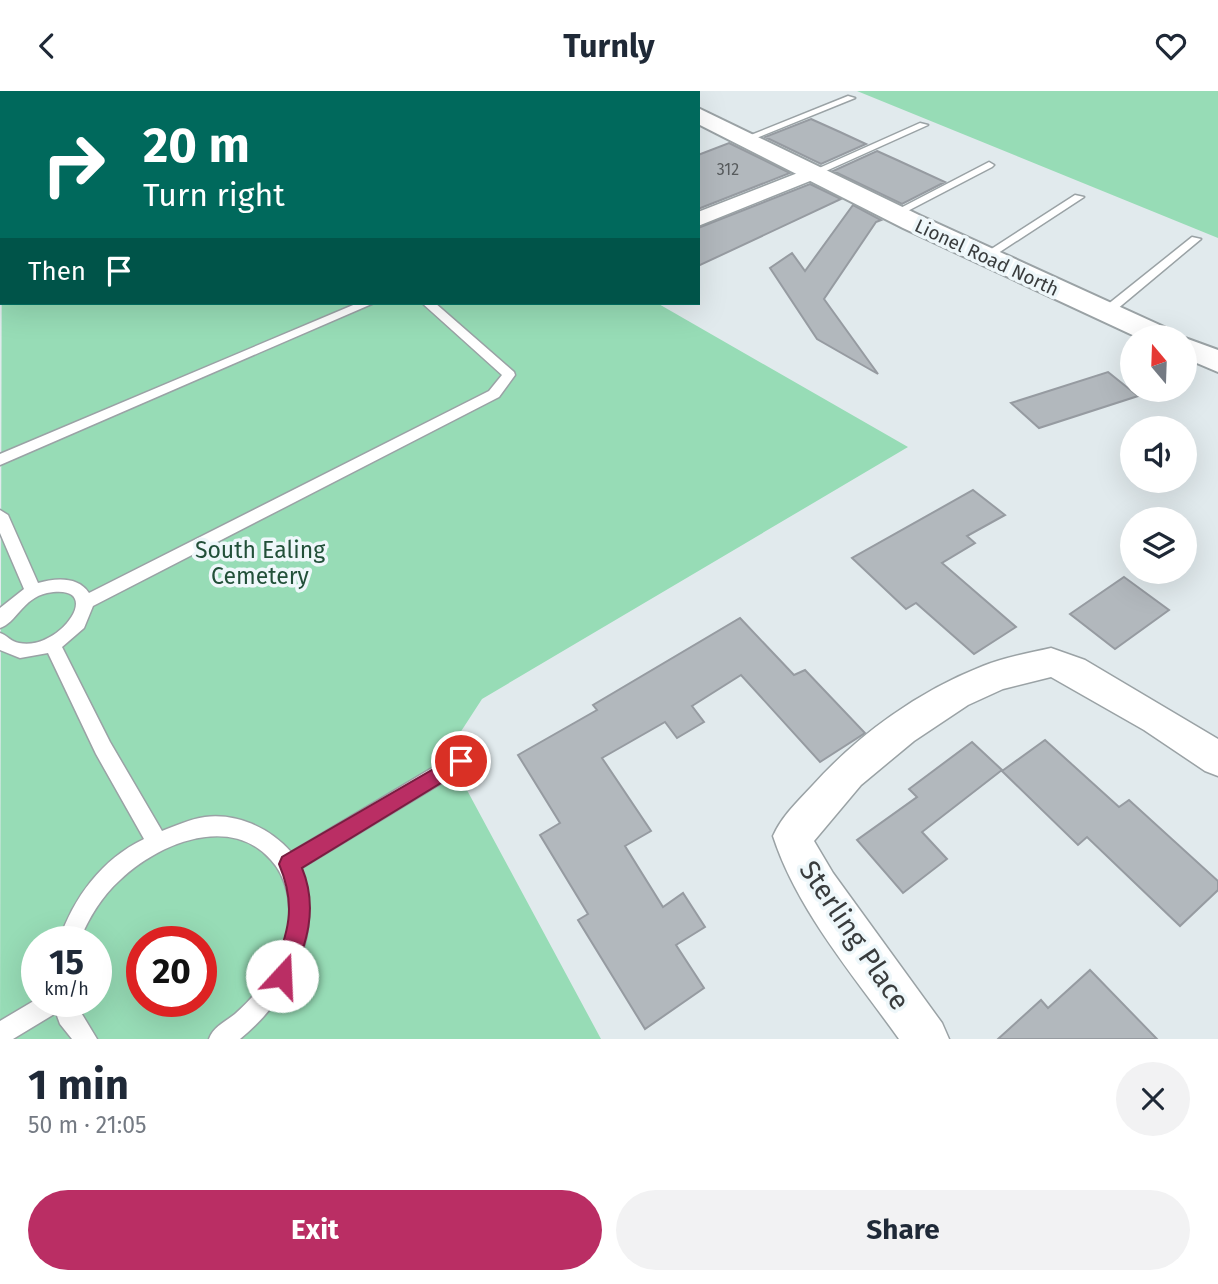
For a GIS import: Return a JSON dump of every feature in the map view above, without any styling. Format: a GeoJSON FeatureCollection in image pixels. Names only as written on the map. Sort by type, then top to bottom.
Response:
{"type":"FeatureCollection","features":[{"type":"Feature","properties":{"kind":"street","name":"Lionel Road North"},"geometry":{"type":"LineString","coordinates":[[700,116],[985,257],[1135,325]]}},
{"type":"Feature","properties":{"kind":"street"},"geometry":{"type":"LineString","coordinates":[[700,220],[813,173]]}},
{"type":"Feature","properties":{"kind":"street"},"geometry":{"type":"LineString","coordinates":[[1197,352],[1218,362]]}},
{"type":"Feature","properties":{"kind":"street","name":"Sterling Place"},"geometry":{"type":"LineString","coordinates":[[926,1039],[818,888],[802,863],[793,836],[848,773],[901,730],[956,694],[996,676],[1051,662],[1073,670],[1218,759]]}},
{"type":"Feature","properties":{"kind":"lane"},"geometry":{"type":"LineString","coordinates":[[746,139],[851,98]]}},
{"type":"Feature","properties":{"kind":"lane"},"geometry":{"type":"LineString","coordinates":[[813,173],[923,125]]}},
{"type":"Feature","properties":{"kind":"lane"},"geometry":{"type":"LineString","coordinates":[[894,213],[989,165]]}},
{"type":"Feature","properties":{"kind":"lane"},"geometry":{"type":"LineString","coordinates":[[985,257],[1079,197]]}},
{"type":"Feature","properties":{"kind":"lane"},"geometry":{"type":"LineString","coordinates":[[1106,312],[1196,240]]}},
{"type":"Feature","properties":{"kind":"lane"},"geometry":{"type":"LineString","coordinates":[[0,460],[363,305]]}},
{"type":"Feature","properties":{"kind":"lane"},"geometry":{"type":"LineString","coordinates":[[86,602],[494,394],[509,375],[430,305]]}},
{"type":"Feature","properties":{"kind":"lane"},"geometry":{"type":"LineString","coordinates":[[0,515],[33,591]]}},
{"type":"Feature","properties":{"kind":"lane"},"geometry":{"type":"LineString","coordinates":[[0,621],[17,601],[33,591],[60,586],[73,588],[82,593],[86,602],[78,627],[53,645],[26,652],[13,650],[0,640]]}},
{"type":"Feature","properties":{"kind":"lane"},"geometry":{"type":"LineString","coordinates":[[53,645],[103,748],[156,840]]}},
{"type":"Feature","properties":{"kind":"lane"},"geometry":{"type":"LineString","coordinates":[[289,864],[461,761]]}},
{"type":"Feature","properties":{"kind":"lane"},"geometry":{"type":"LineString","coordinates":[[74,926],[103,881],[137,851],[156,840],[208,826],[255,833],[289,864],[298,885],[300,928],[282,976],[232,1036]]}},
{"type":"Feature","properties":{"kind":"lane"},"geometry":{"type":"LineString","coordinates":[[0,1034],[28,1017]]}},
{"type":"Feature","properties":{"kind":"lane"},"geometry":{"type":"LineString","coordinates":[[69,1017],[86,1039]]}},
{"type":"Feature","properties":{"kind":"green space"},"geometry":{"type":"Polygon","coordinates":[[[857,91],[1218,91],[1218,238],[857,91]]]}},
{"type":"Feature","properties":{"kind":"green space","name":"South Ealing Cemetery"},"geometry":{"type":"Polygon","coordinates":[[[2,305],[660,305],[908,447],[482,699],[447,753],[601,1039],[0,1039],[2,305]]]}},
{"type":"Feature","properties":{"kind":"building"},"geometry":{"type":"Polygon","coordinates":[[[811,119],[866,144],[821,164],[765,137],[811,119]]]}},
{"type":"Feature","properties":{"kind":"building"},"geometry":{"type":"Polygon","coordinates":[[[729,143],[790,173],[700,208],[700,154],[729,143]]]}},
{"type":"Feature","properties":{"kind":"building"},"geometry":{"type":"Polygon","coordinates":[[[877,151],[945,182],[902,204],[833,171],[877,151]]]}},
{"type":"Feature","properties":{"kind":"building"},"geometry":{"type":"Polygon","coordinates":[[[810,184],[841,199],[700,265],[700,227],[810,184]]]}},
{"type":"Feature","properties":{"kind":"building"},"geometry":{"type":"Polygon","coordinates":[[[853,205],[881,220],[876,222],[824,299],[878,374],[817,339],[770,268],[792,253],[805,271],[853,205]]]}},
{"type":"Feature","properties":{"kind":"building"},"geometry":{"type":"Polygon","coordinates":[[[1108,372],[1120,382],[1120,402],[1039,428],[1011,403],[1108,372]]]}},
{"type":"Feature","properties":{"kind":"building"},"geometry":{"type":"Polygon","coordinates":[[[973,490],[1005,515],[967,536],[975,543],[942,563],[1016,627],[974,654],[916,603],[906,609],[852,558],[973,490]]]}},
{"type":"Feature","properties":{"kind":"building"},"geometry":{"type":"Polygon","coordinates":[[[1120,580],[1120,584],[1134,584],[1169,610],[1115,649],[1070,614],[1120,580]]]}},
{"type":"Feature","properties":{"kind":"building"},"geometry":{"type":"Polygon","coordinates":[[[740,618],[794,675],[805,670],[865,733],[820,762],[741,675],[692,706],[704,722],[677,738],[665,722],[602,758],[651,831],[625,846],[663,907],[683,893],[705,927],[676,945],[704,988],[645,1029],[578,920],[588,914],[540,835],[560,823],[518,755],[597,710],[593,705],[740,618]]]}},
{"type":"Feature","properties":{"kind":"building"},"geometry":{"type":"Polygon","coordinates":[[[1045,740],[1119,807],[1129,800],[1218,881],[1218,890],[1180,926],[1087,837],[1078,845],[1002,771],[1045,740]]]}},
{"type":"Feature","properties":{"kind":"building"},"geometry":{"type":"Polygon","coordinates":[[[972,742],[1002,770],[922,832],[947,859],[903,893],[857,840],[917,797],[909,789],[972,742]]]}},
{"type":"Feature","properties":{"kind":"building"},"geometry":{"type":"Polygon","coordinates":[[[1090,970],[1157,1039],[998,1039],[1041,1000],[1048,1008],[1090,970]]]}},
{"type":"Feature","properties":{"kind":"route"},"geometry":{"type":"LineString","coordinates":[[282,976],[300,928],[298,885],[289,864],[461,761]]}}]}
